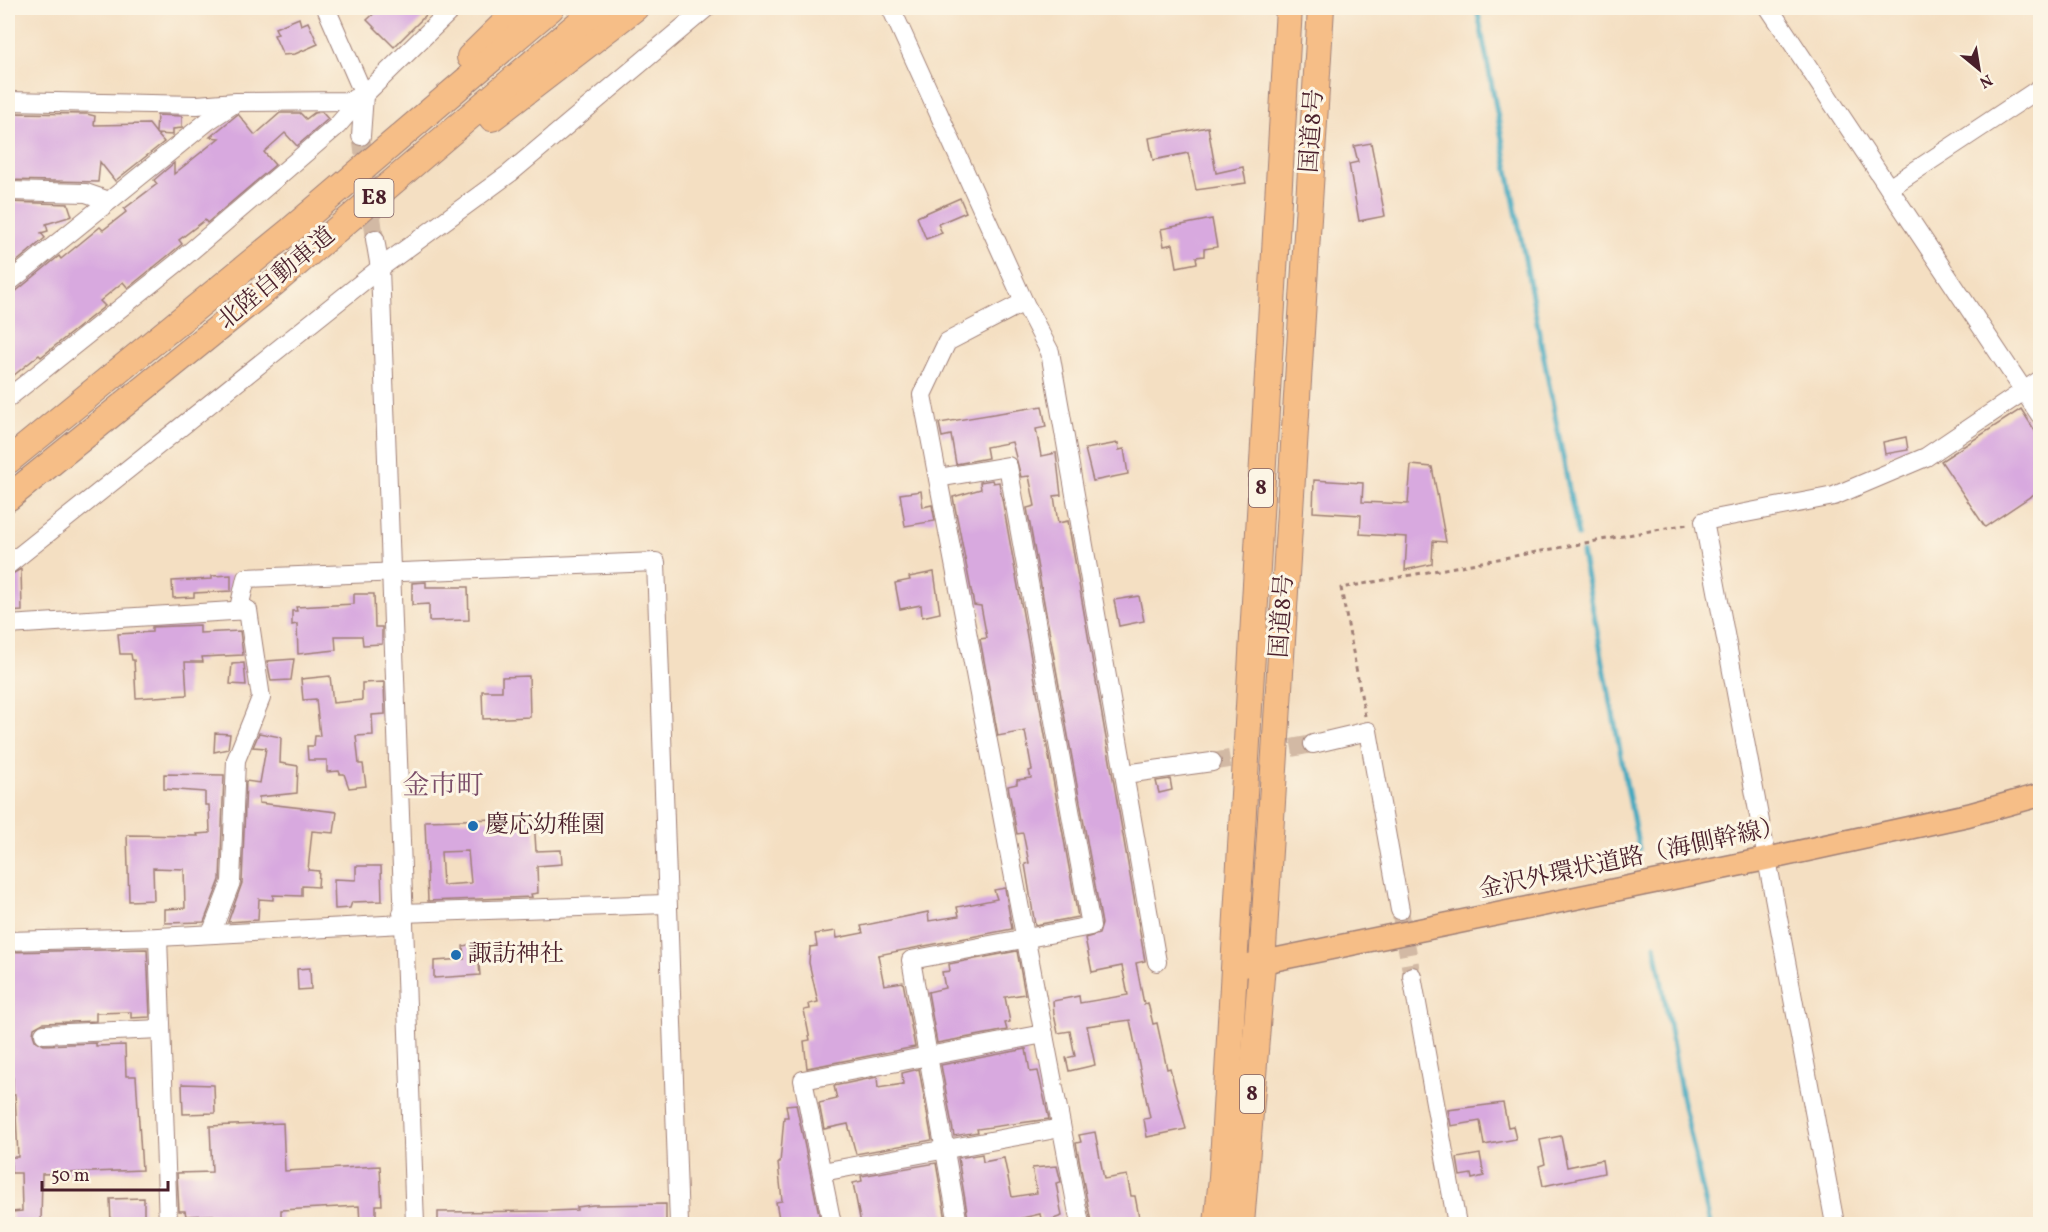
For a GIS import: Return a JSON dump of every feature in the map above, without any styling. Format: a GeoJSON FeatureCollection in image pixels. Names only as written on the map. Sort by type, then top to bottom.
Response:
{"type":"FeatureCollection","features":[{"type":"Feature","properties":{"kind":"highway"},"geometry":{"type":"LineString","coordinates":[[291,230],[520,8]]}},
{"type":"Feature","properties":{"kind":"highway","name":"北陸自動車道"},"geometry":{"type":"LineString","coordinates":[[8,461],[291,230],[551,8]]}},
{"type":"Feature","properties":{"kind":"highway","name":"北陸自動車道"},"geometry":{"type":"LineString","coordinates":[[8,498],[292,268],[597,8]]}},
{"type":"Feature","properties":{"kind":"highway"},"geometry":{"type":"LineString","coordinates":[[148,385],[213,340],[409,182],[635,8]]}},
{"type":"Feature","properties":{"kind":"highway","name":"国道8号"},"geometry":{"type":"LineString","coordinates":[[1217,1224],[1234,968],[1289,8]]}},
{"type":"Feature","properties":{"kind":"highway","name":"国道8号"},"geometry":{"type":"LineString","coordinates":[[1241,1224],[1262,964],[1321,8]]}},
{"type":"Feature","properties":{"kind":"main road","name":"金沢外環状道路（海側幹線）"},"geometry":{"type":"LineString","coordinates":[[1234,968],[1766,859],[1968,815],[2040,795]]}},
{"type":"Feature","properties":{"kind":"street"},"geometry":{"type":"LineString","coordinates":[[326,8],[364,95],[360,136]]}},
{"type":"Feature","properties":{"kind":"street"},"geometry":{"type":"LineString","coordinates":[[8,398],[195,248],[337,126],[364,95],[453,8]]}},
{"type":"Feature","properties":{"kind":"street"},"geometry":{"type":"LineString","coordinates":[[8,565],[380,268],[510,173],[706,8]]}},
{"type":"Feature","properties":{"kind":"street"},"geometry":{"type":"LineString","coordinates":[[891,8],[1024,302],[1050,352],[1157,962]]}},
{"type":"Feature","properties":{"kind":"street"},"geometry":{"type":"LineString","coordinates":[[1769,8],[2040,415]]}},
{"type":"Feature","properties":{"kind":"street"},"geometry":{"type":"LineString","coordinates":[[1889,188],[2040,88]]}},
{"type":"Feature","properties":{"kind":"street"},"geometry":{"type":"LineString","coordinates":[[8,101],[197,105],[236,102],[348,101],[364,95]]}},
{"type":"Feature","properties":{"kind":"street"},"geometry":{"type":"LineString","coordinates":[[8,283],[208,121],[236,102]]}},
{"type":"Feature","properties":{"kind":"street"},"geometry":{"type":"LineString","coordinates":[[8,191],[86,193],[109,201]]}},
{"type":"Feature","properties":{"kind":"street"},"geometry":{"type":"LineString","coordinates":[[375,239],[380,268],[415,1224]]}},
{"type":"Feature","properties":{"kind":"street"},"geometry":{"type":"LineString","coordinates":[[1024,302],[947,342],[922,395],[1078,1224]]}},
{"type":"Feature","properties":{"kind":"street"},"geometry":{"type":"LineString","coordinates":[[1835,1224],[1704,521],[1834,496],[1926,456],[2040,380]]}},
{"type":"Feature","properties":{"kind":"street"},"geometry":{"type":"LineString","coordinates":[[938,478],[1008,466],[1091,926],[911,960],[958,1224]]}},
{"type":"Feature","properties":{"kind":"street"},"geometry":{"type":"LineString","coordinates":[[239,608],[246,578],[656,562],[666,904],[680,1224]]}},
{"type":"Feature","properties":{"kind":"street"},"geometry":{"type":"LineString","coordinates":[[8,625],[239,608],[248,610],[261,698],[236,760],[231,882],[211,934]]}},
{"type":"Feature","properties":{"kind":"street"},"geometry":{"type":"LineString","coordinates":[[1312,744],[1368,731],[1400,910]]}},
{"type":"Feature","properties":{"kind":"street"},"geometry":{"type":"LineString","coordinates":[[1125,774],[1212,762]]}},
{"type":"Feature","properties":{"kind":"street"},"geometry":{"type":"LineString","coordinates":[[8,941],[158,937],[403,918],[666,904]]}},
{"type":"Feature","properties":{"kind":"street"},"geometry":{"type":"LineString","coordinates":[[158,937],[168,1224]]}},
{"type":"Feature","properties":{"kind":"street"},"geometry":{"type":"LineString","coordinates":[[1412,976],[1456,1224]]}},
{"type":"Feature","properties":{"kind":"street"},"geometry":{"type":"LineString","coordinates":[[44,1034],[161,1029]]}},
{"type":"Feature","properties":{"kind":"street"},"geometry":{"type":"LineString","coordinates":[[832,1224],[803,1080],[1044,1034]]}},
{"type":"Feature","properties":{"kind":"street"},"geometry":{"type":"LineString","coordinates":[[822,1172],[1061,1128]]}},
{"type":"Feature","properties":{"kind":"path"},"geometry":{"type":"LineString","coordinates":[[1368,731],[1341,588],[1704,521]]}},
{"type":"Feature","properties":{"kind":"building"},"geometry":{"type":"Polygon","coordinates":[[[380,8],[433,8],[394,47],[367,20],[380,8]]]}},
{"type":"Feature","properties":{"kind":"building"},"geometry":{"type":"Polygon","coordinates":[[[299,18],[301,25],[308,22],[318,44],[295,54],[283,55],[274,35],[278,34],[275,28],[299,18]]]}},
{"type":"Feature","properties":{"kind":"building"},"geometry":{"type":"Polygon","coordinates":[[[322,112],[328,119],[297,146],[285,133],[264,152],[275,165],[207,223],[205,220],[179,240],[182,244],[128,288],[123,282],[100,301],[105,306],[41,357],[39,355],[13,376],[8,369],[8,294],[15,292],[59,256],[61,259],[100,227],[103,230],[126,212],[124,209],[157,184],[154,180],[174,163],[174,174],[219,138],[210,137],[238,114],[255,135],[280,113],[300,113],[306,119],[314,113],[322,112]]]}},
{"type":"Feature","properties":{"kind":"building"},"geometry":{"type":"Polygon","coordinates":[[[13,113],[87,114],[95,116],[94,125],[149,124],[156,133],[157,115],[182,116],[182,128],[173,129],[173,135],[157,134],[164,142],[115,181],[100,162],[98,182],[8,180],[8,126],[12,126],[13,113]]]}},
{"type":"Feature","properties":{"kind":"building"},"geometry":{"type":"Polygon","coordinates":[[[1208,127],[1216,173],[1243,167],[1246,183],[1196,190],[1188,153],[1153,160],[1149,138],[1208,127]]]}},
{"type":"Feature","properties":{"kind":"building"},"geometry":{"type":"Polygon","coordinates":[[[1371,143],[1385,216],[1359,221],[1349,164],[1358,162],[1354,146],[1371,143]]]}},
{"type":"Feature","properties":{"kind":"building"},"geometry":{"type":"Polygon","coordinates":[[[960,198],[966,212],[938,224],[942,233],[926,239],[917,217],[960,198]]]}},
{"type":"Feature","properties":{"kind":"building"},"geometry":{"type":"Polygon","coordinates":[[[8,202],[68,204],[72,216],[46,224],[48,231],[41,233],[45,238],[8,269],[8,202]]]}},
{"type":"Feature","properties":{"kind":"building"},"geometry":{"type":"Polygon","coordinates":[[[1212,219],[1217,247],[1204,249],[1204,256],[1196,257],[1197,263],[1177,267],[1173,244],[1164,246],[1161,229],[1212,219]]]}},
{"type":"Feature","properties":{"kind":"building"},"geometry":{"type":"Polygon","coordinates":[[[1042,406],[1046,427],[1036,429],[1041,456],[1056,453],[1061,495],[1054,496],[1058,523],[1068,521],[1145,961],[1136,963],[1144,1004],[1148,1003],[1153,1024],[1157,1023],[1167,1069],[1170,1068],[1186,1129],[1147,1137],[1144,1119],[1150,1118],[1130,1020],[1087,1026],[1095,1065],[1069,1071],[1066,1058],[1075,1056],[1070,1031],[1058,1033],[1054,1015],[1053,1001],[1079,996],[1080,1003],[1128,995],[1122,966],[1092,972],[1085,938],[1099,934],[1102,924],[1027,508],[1035,506],[1029,476],[1021,477],[1012,442],[986,447],[988,458],[956,464],[951,435],[942,437],[939,423],[1042,406]]]}},
{"type":"Feature","properties":{"kind":"building"},"geometry":{"type":"Polygon","coordinates":[[[2021,409],[2035,431],[2040,427],[2040,490],[1985,527],[1941,461],[2021,409]]]}},
{"type":"Feature","properties":{"kind":"building"},"geometry":{"type":"Polygon","coordinates":[[[1906,437],[1908,450],[1885,454],[1883,442],[1906,437]]]}},
{"type":"Feature","properties":{"kind":"building"},"geometry":{"type":"Polygon","coordinates":[[[1118,443],[1119,450],[1124,449],[1128,474],[1093,481],[1085,449],[1118,443]]]}},
{"type":"Feature","properties":{"kind":"building"},"geometry":{"type":"Polygon","coordinates":[[[1411,465],[1432,467],[1446,542],[1433,541],[1432,564],[1405,570],[1407,537],[1360,534],[1361,515],[1313,512],[1314,480],[1363,483],[1362,502],[1408,504],[1411,465]]]}},
{"type":"Feature","properties":{"kind":"building"},"geometry":{"type":"Polygon","coordinates":[[[992,480],[993,483],[999,482],[1078,917],[1035,925],[1025,864],[1029,863],[1023,833],[1017,834],[1008,786],[1017,784],[1017,780],[1031,778],[1029,771],[1032,770],[1025,731],[998,736],[980,639],[987,638],[981,606],[974,605],[953,497],[981,489],[980,482],[992,480]]]}},
{"type":"Feature","properties":{"kind":"building"},"geometry":{"type":"Polygon","coordinates":[[[921,491],[923,507],[932,505],[935,521],[905,526],[900,494],[921,491]]]}},
{"type":"Feature","properties":{"kind":"building"},"geometry":{"type":"Polygon","coordinates":[[[21,569],[22,611],[8,612],[8,576],[21,569]]]}},
{"type":"Feature","properties":{"kind":"building"},"geometry":{"type":"Polygon","coordinates":[[[934,572],[940,613],[922,617],[921,605],[900,609],[895,583],[910,580],[909,577],[934,572]]]}},
{"type":"Feature","properties":{"kind":"building"},"geometry":{"type":"Polygon","coordinates":[[[231,575],[231,591],[194,593],[194,597],[173,598],[172,581],[212,579],[212,576],[231,575]]]}},
{"type":"Feature","properties":{"kind":"building"},"geometry":{"type":"Polygon","coordinates":[[[426,582],[426,587],[468,587],[469,620],[429,621],[429,604],[412,605],[412,583],[426,582]]]}},
{"type":"Feature","properties":{"kind":"building"},"geometry":{"type":"Polygon","coordinates":[[[354,594],[374,594],[375,627],[382,627],[382,644],[363,645],[362,636],[335,636],[336,650],[298,654],[297,624],[292,625],[292,611],[297,611],[296,607],[354,604],[354,594]]]}},
{"type":"Feature","properties":{"kind":"building"},"geometry":{"type":"Polygon","coordinates":[[[1139,596],[1144,621],[1119,626],[1114,600],[1139,596]]]}},
{"type":"Feature","properties":{"kind":"building"},"geometry":{"type":"Polygon","coordinates":[[[200,625],[200,633],[240,631],[243,655],[202,657],[203,662],[185,662],[187,695],[136,698],[134,660],[131,654],[120,654],[118,634],[152,632],[152,627],[200,625]]]}},
{"type":"Feature","properties":{"kind":"building"},"geometry":{"type":"Polygon","coordinates":[[[294,659],[291,680],[271,681],[267,661],[294,659]]]}},
{"type":"Feature","properties":{"kind":"building"},"geometry":{"type":"Polygon","coordinates":[[[244,663],[246,685],[230,684],[232,664],[244,663]]]}},
{"type":"Feature","properties":{"kind":"building"},"geometry":{"type":"Polygon","coordinates":[[[330,676],[333,703],[362,700],[362,683],[384,682],[385,714],[372,715],[373,735],[356,736],[359,764],[363,764],[366,786],[349,788],[344,774],[340,774],[339,771],[327,772],[327,760],[308,760],[307,746],[314,746],[315,736],[320,736],[316,699],[303,700],[301,679],[330,676]]]}},
{"type":"Feature","properties":{"kind":"building"},"geometry":{"type":"Polygon","coordinates":[[[529,676],[530,717],[483,719],[482,691],[502,691],[502,677],[529,676]]]}},
{"type":"Feature","properties":{"kind":"building"},"geometry":{"type":"Polygon","coordinates":[[[215,733],[230,734],[228,749],[214,752],[215,733]]]}},
{"type":"Feature","properties":{"kind":"building"},"geometry":{"type":"Polygon","coordinates":[[[259,733],[281,737],[280,763],[298,766],[297,793],[259,797],[259,803],[337,812],[334,833],[312,831],[308,870],[319,871],[318,887],[302,886],[302,896],[273,895],[273,900],[259,899],[258,920],[228,922],[242,883],[246,781],[260,783],[266,748],[253,747],[259,733]]]}},
{"type":"Feature","properties":{"kind":"building"},"geometry":{"type":"Polygon","coordinates":[[[164,774],[224,775],[220,880],[204,922],[165,923],[165,909],[185,908],[184,869],[153,868],[154,900],[129,901],[127,835],[198,836],[197,834],[210,833],[209,805],[205,805],[205,792],[164,789],[164,774]]]}},
{"type":"Feature","properties":{"kind":"building"},"geometry":{"type":"Polygon","coordinates":[[[1170,779],[1172,790],[1159,793],[1156,781],[1170,779]]]}},
{"type":"Feature","properties":{"kind":"building"},"geometry":{"type":"Polygon","coordinates":[[[534,818],[536,851],[561,850],[562,864],[537,866],[538,893],[531,894],[532,897],[428,901],[425,821],[534,818]],[[468,851],[441,852],[443,885],[471,883],[468,851]]]}},
{"type":"Feature","properties":{"kind":"building"},"geometry":{"type":"Polygon","coordinates":[[[356,866],[381,866],[382,901],[352,902],[350,908],[335,909],[334,879],[356,880],[356,866]]]}},
{"type":"Feature","properties":{"kind":"building"},"geometry":{"type":"Polygon","coordinates":[[[1005,888],[1012,929],[878,955],[884,985],[903,982],[915,1047],[807,1068],[804,1041],[810,1040],[804,1010],[810,1009],[809,1004],[818,1002],[809,963],[810,947],[817,946],[815,934],[836,931],[837,938],[863,933],[861,926],[928,912],[929,921],[959,916],[957,907],[997,899],[994,890],[1005,888]]]}},
{"type":"Feature","properties":{"kind":"building"},"geometry":{"type":"Polygon","coordinates":[[[477,943],[480,975],[434,978],[434,961],[464,959],[463,946],[477,943]]]}},
{"type":"Feature","properties":{"kind":"building"},"geometry":{"type":"Polygon","coordinates":[[[147,949],[150,1017],[131,1018],[131,1012],[96,1013],[96,1021],[43,1023],[34,1028],[33,1034],[35,1040],[44,1045],[96,1043],[96,1046],[125,1045],[126,1076],[136,1076],[142,1170],[42,1174],[41,1224],[13,1224],[12,1212],[22,1211],[21,1173],[11,1173],[11,1157],[18,1157],[13,1078],[8,1078],[8,952],[147,949]]]}},
{"type":"Feature","properties":{"kind":"building"},"geometry":{"type":"Polygon","coordinates":[[[1017,951],[1025,994],[1005,997],[1010,1022],[1005,1023],[1007,1030],[937,1043],[928,992],[945,988],[942,972],[950,971],[949,964],[1017,951]]]}},
{"type":"Feature","properties":{"kind":"building"},"geometry":{"type":"Polygon","coordinates":[[[310,968],[311,989],[298,990],[297,969],[310,968]]]}},
{"type":"Feature","properties":{"kind":"building"},"geometry":{"type":"Polygon","coordinates":[[[1026,1049],[1030,1072],[1038,1071],[1049,1119],[977,1129],[978,1132],[954,1136],[941,1065],[1026,1049]]]}},
{"type":"Feature","properties":{"kind":"building"},"geometry":{"type":"Polygon","coordinates":[[[919,1069],[932,1140],[856,1154],[848,1124],[824,1129],[819,1103],[837,1099],[834,1086],[877,1077],[878,1088],[903,1084],[902,1073],[919,1069]]]}},
{"type":"Feature","properties":{"kind":"building"},"geometry":{"type":"Polygon","coordinates":[[[182,1084],[214,1085],[215,1113],[183,1114],[182,1084]]]}},
{"type":"Feature","properties":{"kind":"building"},"geometry":{"type":"Polygon","coordinates":[[[1503,1103],[1508,1127],[1513,1126],[1516,1139],[1484,1145],[1480,1121],[1451,1126],[1448,1110],[1503,1103]]]}},
{"type":"Feature","properties":{"kind":"building"},"geometry":{"type":"Polygon","coordinates":[[[796,1104],[821,1224],[780,1224],[776,1202],[782,1201],[778,1163],[780,1163],[784,1117],[788,1117],[786,1105],[796,1104]]]}},
{"type":"Feature","properties":{"kind":"building"},"geometry":{"type":"Polygon","coordinates":[[[283,1123],[285,1171],[380,1166],[382,1205],[376,1205],[376,1224],[360,1224],[359,1206],[281,1210],[281,1224],[213,1224],[213,1215],[186,1216],[185,1211],[179,1211],[177,1173],[212,1172],[210,1126],[283,1123]]]}},
{"type":"Feature","properties":{"kind":"building"},"geometry":{"type":"Polygon","coordinates":[[[1095,1132],[1104,1179],[1127,1175],[1131,1196],[1135,1196],[1140,1222],[1136,1224],[1103,1224],[1102,1220],[1091,1222],[1076,1143],[1081,1142],[1079,1135],[1095,1132]]]}},
{"type":"Feature","properties":{"kind":"building"},"geometry":{"type":"Polygon","coordinates":[[[1561,1136],[1567,1167],[1602,1160],[1604,1173],[1543,1186],[1539,1166],[1545,1164],[1540,1140],[1561,1136]]]}},
{"type":"Feature","properties":{"kind":"building"},"geometry":{"type":"Polygon","coordinates":[[[982,1154],[983,1162],[1004,1158],[1012,1197],[1037,1193],[1032,1168],[1057,1166],[1061,1182],[1056,1183],[1062,1216],[1042,1223],[1040,1214],[1014,1220],[1015,1224],[969,1224],[958,1158],[982,1154]]]}},
{"type":"Feature","properties":{"kind":"building"},"geometry":{"type":"Polygon","coordinates":[[[1480,1154],[1484,1176],[1472,1179],[1471,1174],[1460,1176],[1457,1158],[1480,1154]]]}},
{"type":"Feature","properties":{"kind":"building"},"geometry":{"type":"Polygon","coordinates":[[[936,1163],[946,1220],[916,1224],[861,1224],[853,1183],[862,1181],[861,1176],[936,1163]]]}},
{"type":"Feature","properties":{"kind":"building"},"geometry":{"type":"Polygon","coordinates":[[[144,1198],[144,1224],[111,1224],[110,1199],[144,1198]]]}},
{"type":"Feature","properties":{"kind":"building"},"geometry":{"type":"Polygon","coordinates":[[[666,1204],[666,1224],[438,1224],[438,1212],[551,1211],[577,1210],[577,1207],[593,1205],[666,1204]]]}},
{"type":"Feature","properties":{"kind":"waterway"},"geometry":{"type":"LineString","coordinates":[[1477,8],[1578,536]]}},
{"type":"Feature","properties":{"kind":"waterway"},"geometry":{"type":"LineString","coordinates":[[1582,553],[1639,849]]}},
{"type":"Feature","properties":{"kind":"waterway"},"geometry":{"type":"LineString","coordinates":[[1655,945],[1682,1097],[1710,1224]]}},
{"type":"Feature","properties":{"kind":"tunnel"},"geometry":{"type":"LineString","coordinates":[[361,136],[375,239]]}},
{"type":"Feature","properties":{"kind":"tunnel"},"geometry":{"type":"LineString","coordinates":[[1212,762],[1313,744]]}},
{"type":"Feature","properties":{"kind":"tunnel"},"geometry":{"type":"LineString","coordinates":[[1400,910],[1412,976]]}},
{"type":"Feature","properties":{"kind":"place","name":"慶応幼稚園"},"geometry":{"type":"Point","coordinates":[473,826]}},
{"type":"Feature","properties":{"kind":"place","name":"諏訪神社"},"geometry":{"type":"Point","coordinates":[456,955]}},
{"type":"Feature","properties":{"kind":"district","name":"金市町"},"geometry":{"type":"Point","coordinates":[443,787]}}]}
